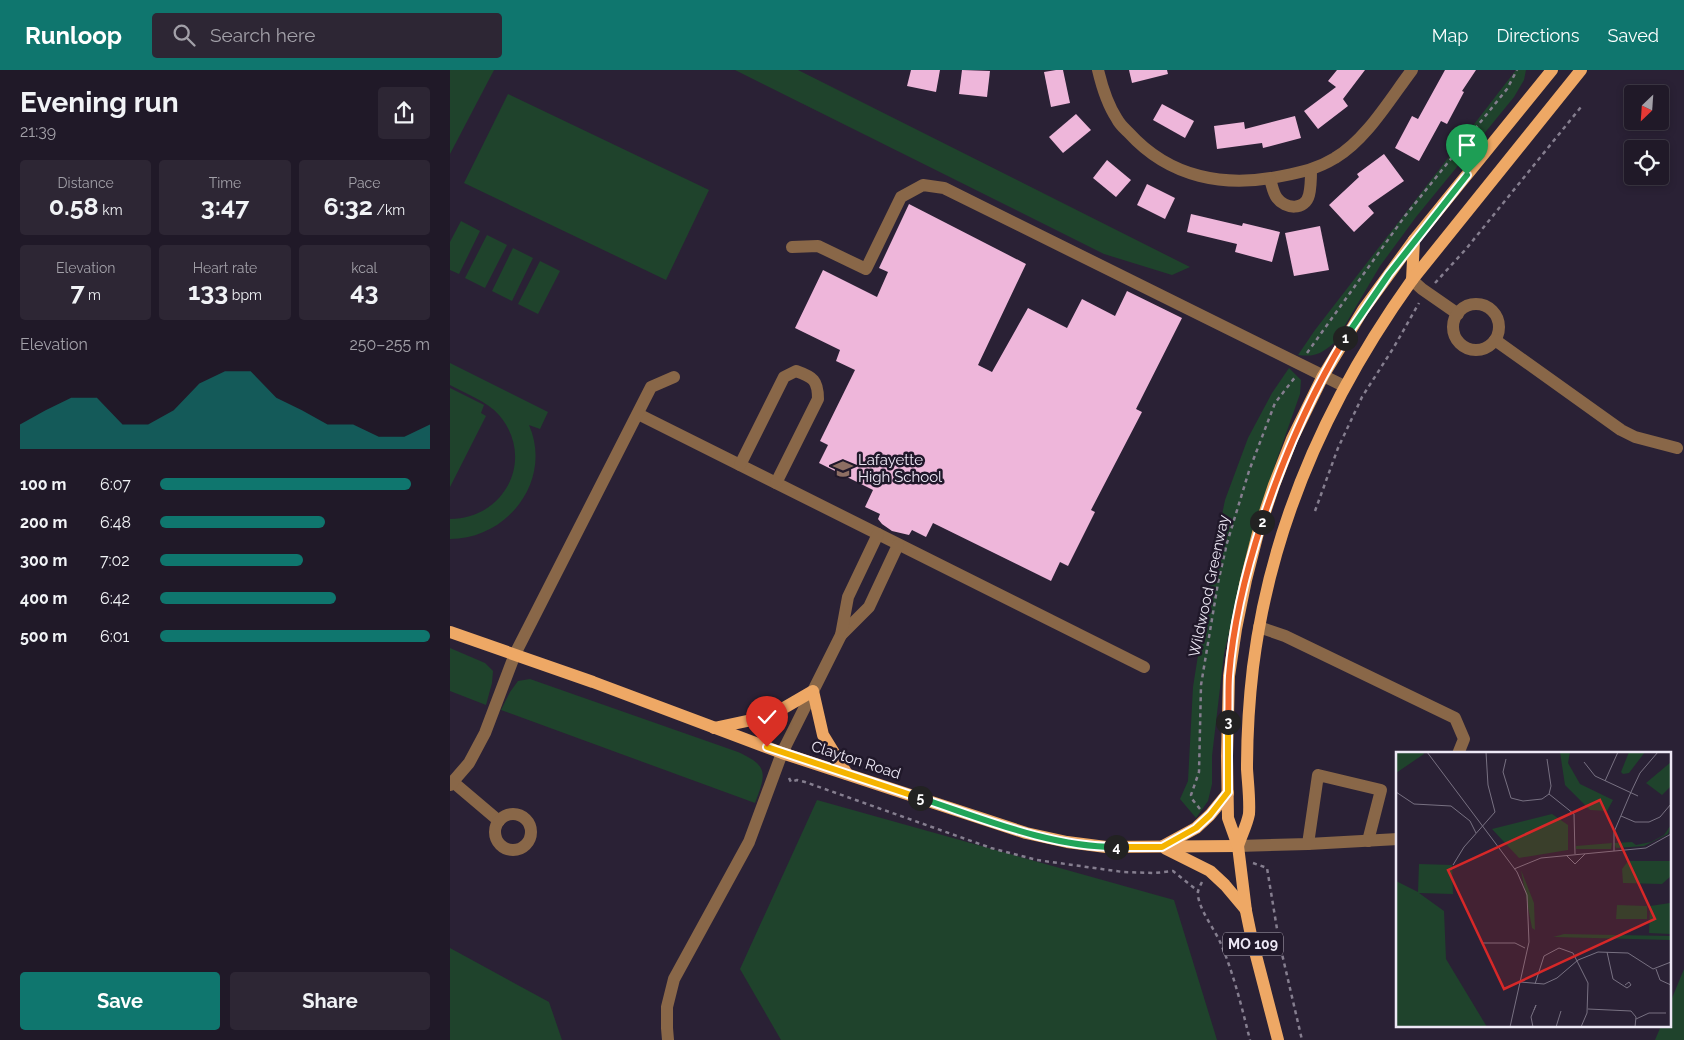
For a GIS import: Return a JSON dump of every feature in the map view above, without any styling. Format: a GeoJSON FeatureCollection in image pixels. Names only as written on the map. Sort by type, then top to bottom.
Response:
{"type":"FeatureCollection","features":[{"type":"Feature","properties":{"kind":"main road","name":"MO 109"},"geometry":{"type":"LineString","coordinates":[[1238,846],[1249,815],[1248,719],[1259,627],[1277,549],[1292,502],[1310,456],[1344,386],[1366,348],[1412,280],[1581,70]]}},
{"type":"Feature","properties":{"kind":"main road","name":"MO 109"},"geometry":{"type":"LineString","coordinates":[[1278,1040],[1246,910],[1238,846],[1228,818],[1229,676],[1236,629],[1258,533],[1292,439],[1323,376],[1362,310],[1414,240],[1550,71]]}},
{"type":"Feature","properties":{"kind":"main road"},"geometry":{"type":"LineString","coordinates":[[1412,280],[1414,240]]}},
{"type":"Feature","properties":{"kind":"main road","name":"Clayton Road"},"geometry":{"type":"LineString","coordinates":[[450,632],[593,682],[782,753],[1026,833],[1067,842],[1106,847],[1238,846]]}},
{"type":"Feature","properties":{"kind":"main road"},"geometry":{"type":"LineString","coordinates":[[714,728],[770,716],[813,691],[823,735],[847,774]]}},
{"type":"Feature","properties":{"kind":"main road"},"geometry":{"type":"LineString","coordinates":[[1162,847],[1196,828],[1210,815],[1228,792]]}},
{"type":"Feature","properties":{"kind":"main road"},"geometry":{"type":"LineString","coordinates":[[1162,847],[1210,871],[1225,885],[1246,910]]}},
{"type":"Feature","properties":{"kind":"street"},"geometry":{"type":"LineString","coordinates":[[1098,70],[1105,97],[1117,121],[1137,142],[1159,160],[1184,172],[1211,179],[1242,181],[1270,179],[1312,170],[1337,158],[1370,126],[1412,70]]}},
{"type":"Feature","properties":{"kind":"street"},"geometry":{"type":"LineString","coordinates":[[1270,179],[1278,200],[1288,206],[1297,207],[1304,204],[1309,196],[1312,170]]}},
{"type":"Feature","properties":{"kind":"street"},"geometry":{"type":"LineString","coordinates":[[792,248],[818,246],[866,269],[901,198],[923,184],[944,188],[1344,386]]}},
{"type":"Feature","properties":{"kind":"street"},"geometry":{"type":"LineString","coordinates":[[1412,280],[1458,314]]}},
{"type":"Feature","properties":{"kind":"street"},"geometry":{"type":"LineString","coordinates":[[1475,304],[1490,308],[1499,321],[1499,331],[1495,340],[1487,347],[1481,349],[1470,349],[1461,343],[1457,339],[1454,329],[1455,318],[1458,314],[1465,306],[1475,304]]}},
{"type":"Feature","properties":{"kind":"street"},"geometry":{"type":"LineString","coordinates":[[1495,340],[1621,430],[1635,437],[1682,448]]}},
{"type":"Feature","properties":{"kind":"street"},"geometry":{"type":"LineString","coordinates":[[740,465],[784,377],[796,371],[810,376],[818,386],[818,399],[776,483]]}},
{"type":"Feature","properties":{"kind":"street"},"geometry":{"type":"LineString","coordinates":[[499,821],[452,784],[468,763],[485,733],[516,654],[651,387],[674,377]]}},
{"type":"Feature","properties":{"kind":"street"},"geometry":{"type":"LineString","coordinates":[[638,414],[1144,667]]}},
{"type":"Feature","properties":{"kind":"street"},"geometry":{"type":"LineString","coordinates":[[668,1040],[667,1007],[674,979],[750,842],[782,753],[841,635],[848,597],[878,534]]}},
{"type":"Feature","properties":{"kind":"street"},"geometry":{"type":"LineString","coordinates":[[841,635],[869,607],[898,545]]}},
{"type":"Feature","properties":{"kind":"street"},"geometry":{"type":"LineString","coordinates":[[1259,627],[1285,636],[1455,718],[1464,739],[1459,752]]}},
{"type":"Feature","properties":{"kind":"street"},"geometry":{"type":"LineString","coordinates":[[1308,844],[1318,775],[1381,790],[1368,841]]}},
{"type":"Feature","properties":{"kind":"street"},"geometry":{"type":"LineString","coordinates":[[1238,846],[1396,839]]}},
{"type":"Feature","properties":{"kind":"path"},"geometry":{"type":"LineString","coordinates":[[1304,357],[1405,216],[1507,89],[1517,70]]}},
{"type":"Feature","properties":{"kind":"path","name":"Wildwood Greenway"},"geometry":{"type":"LineString","coordinates":[[1202,812],[1191,795],[1199,772],[1201,685],[1218,583],[1241,492],[1268,419],[1275,403],[1297,374]]}},
{"type":"Feature","properties":{"kind":"path"},"geometry":{"type":"LineString","coordinates":[[788,778],[791,782],[797,780],[805,782],[1014,854],[1057,864],[1109,871],[1155,873],[1173,871],[1198,891],[1202,908],[1214,927],[1232,973],[1250,1040]]}},
{"type":"Feature","properties":{"kind":"path"},"geometry":{"type":"LineString","coordinates":[[1267,868],[1279,941],[1302,1040]]}},
{"type":"Feature","properties":{"kind":"path"},"geometry":{"type":"LineString","coordinates":[[1198,891],[1205,876]]}},
{"type":"Feature","properties":{"kind":"green space"},"geometry":{"type":"Polygon","coordinates":[[[450,70],[494,70],[450,154],[450,70]]]}},
{"type":"Feature","properties":{"kind":"green space"},"geometry":{"type":"Polygon","coordinates":[[[735,70],[798,70],[1190,267],[1172,275],[1104,254],[735,70]]]}},
{"type":"Feature","properties":{"kind":"green space"},"geometry":{"type":"Polygon","coordinates":[[[1516,70],[1526,70],[1524,80],[1514,97],[1416,217],[1380,266],[1335,342],[1318,354],[1309,356],[1298,355],[1315,330],[1516,70]]]}},
{"type":"Feature","properties":{"kind":"green space"},"geometry":{"type":"Polygon","coordinates":[[[508,94],[709,190],[666,280],[464,183],[508,94]]]}},
{"type":"Feature","properties":{"kind":"green space"},"geometry":{"type":"Polygon","coordinates":[[[461,221],[480,231],[459,274],[450,270],[450,242],[461,221]]]}},
{"type":"Feature","properties":{"kind":"green space"},"geometry":{"type":"Polygon","coordinates":[[[487,235],[507,245],[485,288],[465,278],[487,235]]]}},
{"type":"Feature","properties":{"kind":"green space"},"geometry":{"type":"Polygon","coordinates":[[[513,248],[533,258],[512,301],[492,291],[513,248]]]}},
{"type":"Feature","properties":{"kind":"green space"},"geometry":{"type":"Polygon","coordinates":[[[540,261],[560,271],[538,314],[518,304],[540,261]]]}},
{"type":"Feature","properties":{"kind":"green space"},"geometry":{"type":"Polygon","coordinates":[[[450,363],[548,412],[540,429],[529,425],[535,446],[535,466],[530,485],[520,503],[507,517],[490,529],[471,536],[450,539],[450,519],[469,516],[486,509],[499,497],[509,483],[514,467],[515,449],[510,432],[494,410],[450,385],[450,363]]]}},
{"type":"Feature","properties":{"kind":"green space"},"geometry":{"type":"Polygon","coordinates":[[[1289,368],[1301,380],[1300,394],[1252,536],[1224,654],[1212,756],[1212,784],[1208,801],[1196,818],[1180,799],[1188,781],[1193,687],[1214,554],[1225,500],[1248,438],[1272,393],[1289,368]]]}},
{"type":"Feature","properties":{"kind":"green space"},"geometry":{"type":"Polygon","coordinates":[[[450,388],[484,405],[481,413],[486,416],[450,487],[450,388]]]}},
{"type":"Feature","properties":{"kind":"green space"},"geometry":{"type":"Polygon","coordinates":[[[450,648],[485,663],[493,671],[486,705],[450,691],[450,648]]]}},
{"type":"Feature","properties":{"kind":"green space"},"geometry":{"type":"Polygon","coordinates":[[[530,679],[748,757],[760,767],[763,778],[755,803],[501,710],[518,681],[530,679]]]}},
{"type":"Feature","properties":{"kind":"green space"},"geometry":{"type":"Polygon","coordinates":[[[817,800],[1174,900],[1217,1040],[781,1040],[740,969],[817,800]]]}},
{"type":"Feature","properties":{"kind":"green space"},"geometry":{"type":"Polygon","coordinates":[[[450,948],[549,1002],[562,1040],[450,1040],[450,948]]]}},
{"type":"Feature","properties":{"kind":"green space"},"geometry":{"type":"Polygon","coordinates":[[[1684,969],[1684,1040],[1655,1040],[1660,1028],[1672,1028],[1672,998],[1684,969]]]}},
{"type":"Feature","properties":{"kind":"building"},"geometry":{"type":"Polygon","coordinates":[[[911,70],[940,70],[936,92],[907,86],[911,70]]]}},
{"type":"Feature","properties":{"kind":"building"},"geometry":{"type":"Polygon","coordinates":[[[962,70],[990,71],[987,97],[959,94],[962,70]]]}},
{"type":"Feature","properties":{"kind":"building"},"geometry":{"type":"Polygon","coordinates":[[[1063,70],[1070,103],[1051,107],[1044,72],[1063,70]]]}},
{"type":"Feature","properties":{"kind":"building"},"geometry":{"type":"Polygon","coordinates":[[[1129,70],[1167,70],[1168,74],[1132,83],[1129,70]]]}},
{"type":"Feature","properties":{"kind":"building"},"geometry":{"type":"Polygon","coordinates":[[[1337,70],[1365,70],[1343,99],[1348,106],[1318,129],[1304,111],[1336,87],[1328,81],[1337,70]]]}},
{"type":"Feature","properties":{"kind":"building"},"geometry":{"type":"Polygon","coordinates":[[[1445,70],[1476,70],[1462,91],[1464,92],[1447,124],[1441,121],[1419,161],[1395,148],[1412,116],[1418,119],[1445,70]]]}},
{"type":"Feature","properties":{"kind":"building"},"geometry":{"type":"Polygon","coordinates":[[[1162,104],[1194,121],[1185,138],[1153,120],[1162,104]]]}},
{"type":"Feature","properties":{"kind":"building"},"geometry":{"type":"Polygon","coordinates":[[[1076,114],[1091,130],[1063,153],[1049,137],[1076,114]]]}},
{"type":"Feature","properties":{"kind":"building"},"geometry":{"type":"Polygon","coordinates":[[[1295,116],[1301,138],[1263,148],[1262,143],[1217,149],[1214,126],[1244,122],[1245,129],[1295,116]]]}},
{"type":"Feature","properties":{"kind":"building"},"geometry":{"type":"Polygon","coordinates":[[[1384,154],[1404,181],[1368,206],[1374,213],[1354,232],[1329,205],[1359,177],[1357,174],[1384,154]]]}},
{"type":"Feature","properties":{"kind":"building"},"geometry":{"type":"Polygon","coordinates":[[[1107,160],[1131,180],[1116,197],[1093,178],[1107,160]]]}},
{"type":"Feature","properties":{"kind":"building"},"geometry":{"type":"Polygon","coordinates":[[[1147,184],[1175,198],[1165,219],[1137,205],[1147,184]]]}},
{"type":"Feature","properties":{"kind":"building","name":"Lafayette High School"},"geometry":{"type":"Polygon","coordinates":[[[909,204],[1026,264],[978,365],[992,372],[1028,308],[1067,328],[1082,299],[1115,316],[1127,291],[1182,318],[1136,409],[1142,412],[1091,510],[1095,512],[1068,566],[1060,562],[1051,581],[933,523],[926,537],[912,530],[909,535],[892,531],[878,519],[880,514],[865,507],[873,490],[819,463],[828,445],[820,441],[855,370],[836,361],[840,350],[795,328],[823,270],[877,297],[888,272],[879,268],[909,204]]]}},
{"type":"Feature","properties":{"kind":"building"},"geometry":{"type":"Polygon","coordinates":[[[1191,214],[1242,226],[1243,223],[1280,232],[1272,262],[1235,252],[1237,244],[1187,232],[1191,214]]]}},
{"type":"Feature","properties":{"kind":"building"},"geometry":{"type":"Polygon","coordinates":[[[1320,226],[1329,270],[1294,276],[1285,233],[1320,226]]]}},
{"type":"Feature","properties":{"kind":"place","name":"Lafayette High School"},"geometry":{"type":"Point","coordinates":[843,469]}},
{"type":"Feature","properties":{"kind":"route"},"geometry":{"type":"LineString","coordinates":[[767,747],[1026,833],[1067,842],[1106,847],[1162,847],[1196,828],[1210,815],[1228,792],[1229,676],[1236,629],[1258,533],[1292,439],[1323,376],[1362,310],[1414,240],[1467,175]]}}]}
